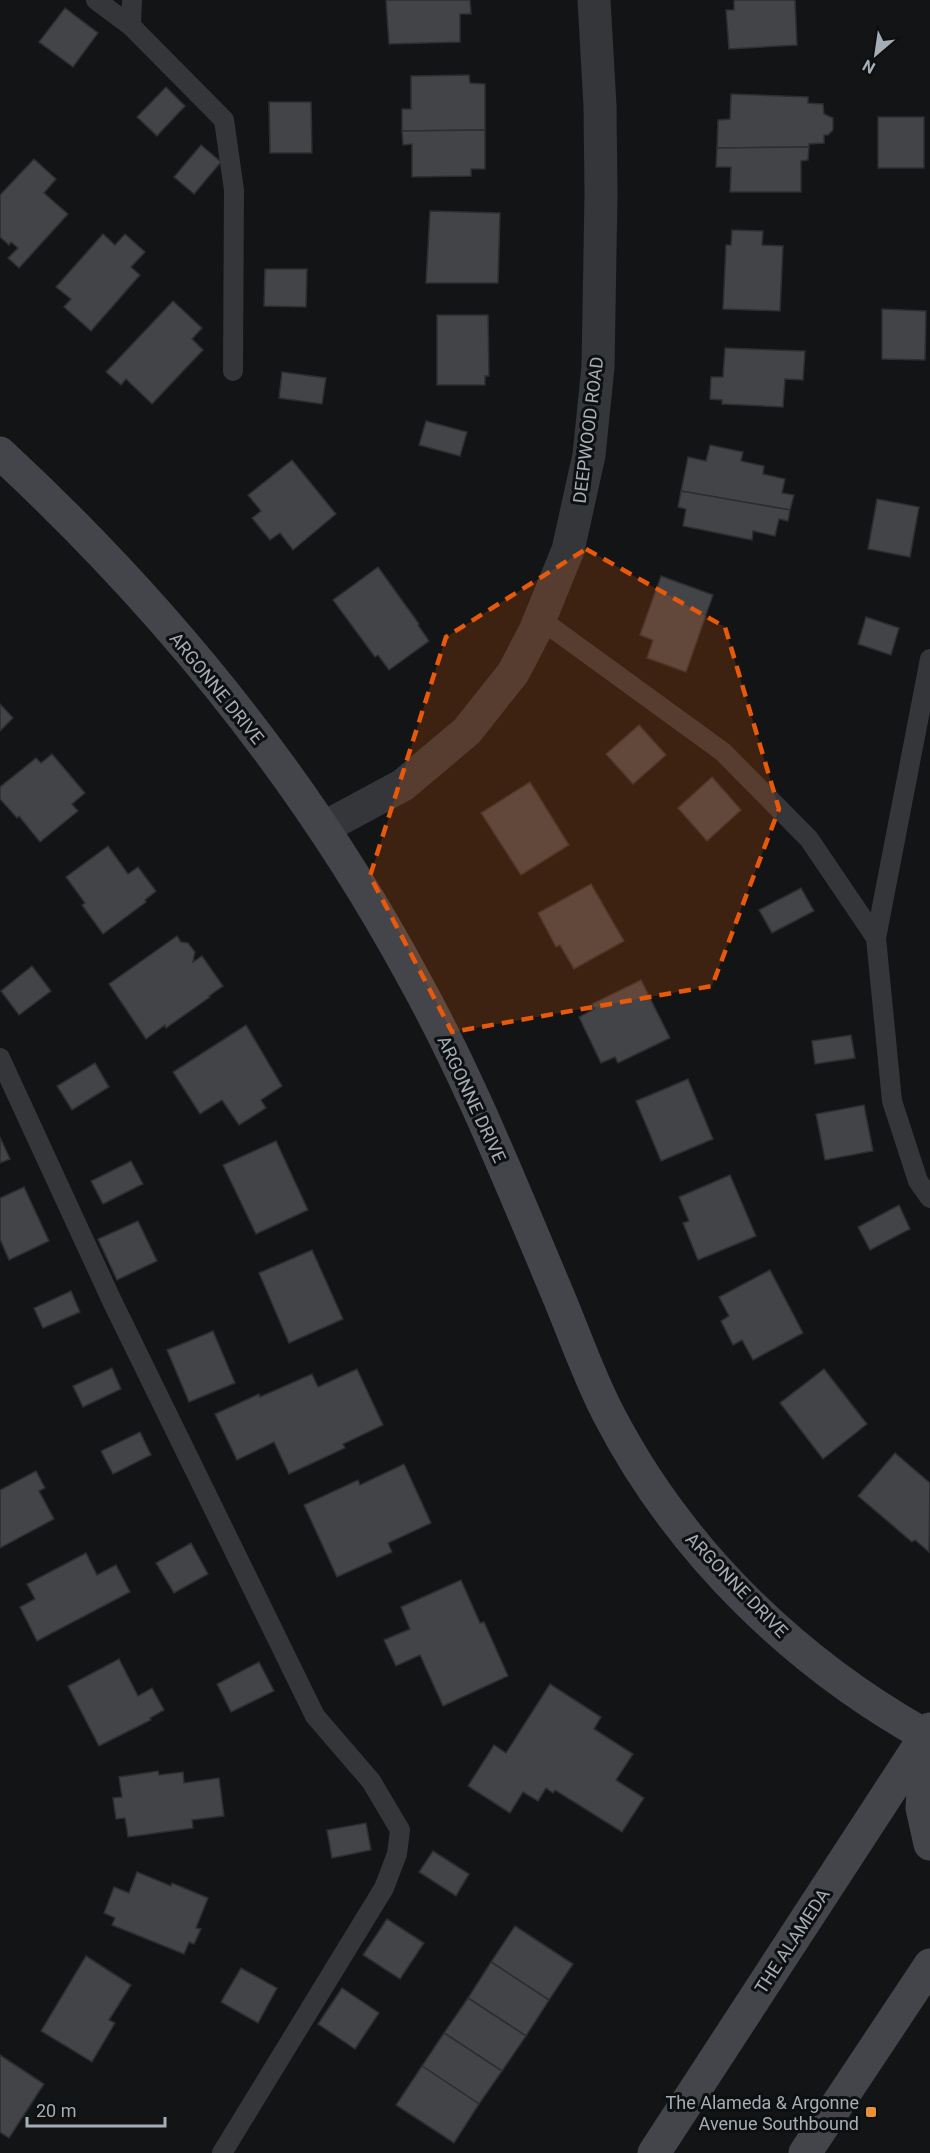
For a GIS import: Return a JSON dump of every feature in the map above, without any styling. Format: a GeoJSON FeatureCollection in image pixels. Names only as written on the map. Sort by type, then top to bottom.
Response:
{"type":"FeatureCollection","features":[{"type":"Feature","properties":{"kind":"main road","name":"ARGONNE DRIVE"},"geometry":{"type":"LineString","coordinates":[[0,453],[110,562],[197,659],[325,827],[373,905],[421,992],[488,1128],[608,1412],[640,1468],[669,1511],[704,1555],[749,1603],[804,1654],[842,1683],[929,1734]]}},
{"type":"Feature","properties":{"kind":"main road"},"geometry":{"type":"LineString","coordinates":[[929,1734],[922,1808],[930,1844]]}},
{"type":"Feature","properties":{"kind":"main road","name":"THE ALAMEDA"},"geometry":{"type":"LineString","coordinates":[[654,2153],[929,1734]]}},
{"type":"Feature","properties":{"kind":"main road"},"geometry":{"type":"LineString","coordinates":[[805,2153],[930,1965]]}},
{"type":"Feature","properties":{"kind":"street","name":"DEEPWOOD ROAD"},"geometry":{"type":"LineString","coordinates":[[325,827],[403,785],[467,731],[513,673],[540,619],[568,550],[589,455],[598,367],[601,195],[600,106],[594,0]]}},
{"type":"Feature","properties":{"kind":"lane"},"geometry":{"type":"LineString","coordinates":[[96,0],[131,26],[224,120],[234,190],[233,371]]}},
{"type":"Feature","properties":{"kind":"lane"},"geometry":{"type":"LineString","coordinates":[[131,26],[132,0]]}},
{"type":"Feature","properties":{"kind":"lane"},"geometry":{"type":"LineString","coordinates":[[540,619],[723,752],[809,839],[876,938]]}},
{"type":"Feature","properties":{"kind":"lane"},"geometry":{"type":"LineString","coordinates":[[930,659],[876,938],[891,1101],[918,1181],[930,1198]]}},
{"type":"Feature","properties":{"kind":"lane"},"geometry":{"type":"LineString","coordinates":[[0,1058],[112,1301],[315,1716],[371,1781],[400,1830],[397,1854],[384,1888],[222,2153]]}},
{"type":"Feature","properties":{"kind":"highlighted area"},"geometry":{"type":"Polygon","coordinates":[[[586,549],[725,627],[779,809],[712,986],[452,1032],[370,876],[446,637],[586,549]]]}},
{"type":"Feature","properties":{"kind":"building"},"geometry":{"type":"Polygon","coordinates":[[[386,0],[470,0],[471,14],[460,14],[460,42],[389,44],[386,0]]]}},
{"type":"Feature","properties":{"kind":"building"},"geometry":{"type":"Polygon","coordinates":[[[734,0],[795,0],[797,45],[729,49],[726,10],[734,10],[734,0]]]}},
{"type":"Feature","properties":{"kind":"building"},"geometry":{"type":"Polygon","coordinates":[[[65,8],[98,33],[73,67],[39,42],[65,8]]]}},
{"type":"Feature","properties":{"kind":"building"},"geometry":{"type":"Polygon","coordinates":[[[469,75],[470,83],[485,84],[485,130],[402,131],[402,109],[411,109],[411,76],[469,75]]]}},
{"type":"Feature","properties":{"kind":"building"},"geometry":{"type":"Polygon","coordinates":[[[166,87],[185,106],[157,136],[137,117],[166,87]]]}},
{"type":"Feature","properties":{"kind":"building"},"geometry":{"type":"Polygon","coordinates":[[[731,94],[808,97],[808,103],[823,104],[824,114],[833,118],[833,130],[828,135],[824,135],[824,143],[809,144],[809,147],[717,148],[718,120],[730,119],[731,94]]]}},
{"type":"Feature","properties":{"kind":"building"},"geometry":{"type":"Polygon","coordinates":[[[269,102],[311,102],[312,153],[270,153],[269,102]]]}},
{"type":"Feature","properties":{"kind":"building"},"geometry":{"type":"Polygon","coordinates":[[[878,117],[924,117],[924,168],[878,168],[878,117]]]}},
{"type":"Feature","properties":{"kind":"building"},"geometry":{"type":"Polygon","coordinates":[[[485,130],[485,169],[471,169],[471,176],[412,177],[412,144],[403,145],[402,131],[485,130]]]}},
{"type":"Feature","properties":{"kind":"building"},"geometry":{"type":"Polygon","coordinates":[[[201,145],[221,162],[194,194],[174,177],[201,145]]]}},
{"type":"Feature","properties":{"kind":"building"},"geometry":{"type":"Polygon","coordinates":[[[809,147],[808,160],[801,161],[801,192],[730,192],[731,167],[716,167],[717,148],[809,147]]]}},
{"type":"Feature","properties":{"kind":"building"},"geometry":{"type":"Polygon","coordinates":[[[34,159],[56,179],[44,193],[68,214],[19,268],[8,258],[18,248],[11,242],[9,245],[0,237],[0,195],[34,159]]]}},
{"type":"Feature","properties":{"kind":"building"},"geometry":{"type":"Polygon","coordinates":[[[430,211],[500,213],[498,283],[426,283],[430,211]]]}},
{"type":"Feature","properties":{"kind":"building"},"geometry":{"type":"Polygon","coordinates":[[[732,230],[763,231],[762,245],[783,246],[780,311],[723,309],[726,245],[731,245],[732,230]]]}},
{"type":"Feature","properties":{"kind":"building"},"geometry":{"type":"Polygon","coordinates":[[[103,234],[115,245],[125,234],[145,252],[131,267],[140,275],[91,331],[64,307],[71,299],[56,287],[103,234]]]}},
{"type":"Feature","properties":{"kind":"building"},"geometry":{"type":"Polygon","coordinates":[[[265,269],[307,269],[306,307],[264,306],[265,269]]]}},
{"type":"Feature","properties":{"kind":"building"},"geometry":{"type":"Polygon","coordinates":[[[173,301],[202,328],[192,339],[203,350],[152,404],[126,379],[121,385],[106,372],[173,301]]]}},
{"type":"Feature","properties":{"kind":"building"},"geometry":{"type":"Polygon","coordinates":[[[882,309],[926,311],[925,360],[882,359],[882,309]]]}},
{"type":"Feature","properties":{"kind":"building"},"geometry":{"type":"Polygon","coordinates":[[[437,315],[488,315],[489,376],[485,376],[485,385],[437,385],[437,315]]]}},
{"type":"Feature","properties":{"kind":"building"},"geometry":{"type":"Polygon","coordinates":[[[725,348],[805,351],[803,380],[785,379],[783,407],[722,404],[722,400],[710,399],[711,377],[723,377],[725,348]]]}},
{"type":"Feature","properties":{"kind":"building"},"geometry":{"type":"Polygon","coordinates":[[[282,372],[326,378],[322,404],[279,398],[282,372]]]}},
{"type":"Feature","properties":{"kind":"building"},"geometry":{"type":"Polygon","coordinates":[[[426,421],[467,432],[460,456],[419,445],[426,421]]]}},
{"type":"Feature","properties":{"kind":"building"},"geometry":{"type":"Polygon","coordinates":[[[710,445],[743,452],[741,461],[764,466],[763,474],[785,479],[782,493],[794,495],[790,510],[681,491],[688,457],[706,461],[710,445]]]}},
{"type":"Feature","properties":{"kind":"building"},"geometry":{"type":"Polygon","coordinates":[[[292,460],[336,514],[293,550],[280,533],[270,540],[252,518],[261,511],[248,495],[292,460]]]}},
{"type":"Feature","properties":{"kind":"building"},"geometry":{"type":"Polygon","coordinates":[[[681,491],[790,510],[788,521],[779,519],[775,536],[753,531],[752,540],[683,526],[686,509],[678,507],[681,491]]]}},
{"type":"Feature","properties":{"kind":"building"},"geometry":{"type":"Polygon","coordinates":[[[877,499],[919,507],[910,557],[868,549],[877,499]]]}},
{"type":"Feature","properties":{"kind":"building"},"geometry":{"type":"Polygon","coordinates":[[[378,567],[429,641],[389,670],[378,655],[375,657],[333,600],[378,567]]]}},
{"type":"Feature","properties":{"kind":"building"},"geometry":{"type":"Polygon","coordinates":[[[661,576],[713,595],[686,672],[647,658],[653,640],[640,635],[661,576]]]}},
{"type":"Feature","properties":{"kind":"building"},"geometry":{"type":"Polygon","coordinates":[[[866,617],[899,628],[891,655],[858,644],[866,617]]]}},
{"type":"Feature","properties":{"kind":"building"},"geometry":{"type":"Polygon","coordinates":[[[0,704],[13,718],[0,731],[0,704]]]}},
{"type":"Feature","properties":{"kind":"building"},"geometry":{"type":"Polygon","coordinates":[[[639,725],[666,755],[633,784],[606,754],[639,725]]]}},
{"type":"Feature","properties":{"kind":"building"},"geometry":{"type":"Polygon","coordinates":[[[52,754],[85,793],[72,804],[78,811],[40,842],[19,816],[17,818],[0,799],[0,787],[36,758],[41,763],[52,754]]]}},
{"type":"Feature","properties":{"kind":"building"},"geometry":{"type":"Polygon","coordinates":[[[712,777],[741,810],[707,841],[678,808],[712,777]]]}},
{"type":"Feature","properties":{"kind":"building"},"geometry":{"type":"Polygon","coordinates":[[[530,782],[569,845],[521,875],[481,813],[530,782]]]}},
{"type":"Feature","properties":{"kind":"building"},"geometry":{"type":"Polygon","coordinates":[[[108,846],[128,874],[138,867],[156,891],[145,900],[146,902],[103,934],[82,905],[85,903],[66,877],[108,846]]]}},
{"type":"Feature","properties":{"kind":"building"},"geometry":{"type":"Polygon","coordinates":[[[591,884],[624,941],[574,969],[560,945],[556,947],[538,913],[591,884]]]}},
{"type":"Feature","properties":{"kind":"building"},"geometry":{"type":"Polygon","coordinates":[[[801,888],[814,911],[772,933],[759,910],[801,888]]]}},
{"type":"Feature","properties":{"kind":"building"},"geometry":{"type":"Polygon","coordinates":[[[177,936],[181,942],[188,943],[195,952],[193,962],[202,956],[223,986],[166,1028],[165,1025],[146,1039],[109,984],[177,936]]]}},
{"type":"Feature","properties":{"kind":"building"},"geometry":{"type":"Polygon","coordinates":[[[32,966],[51,991],[19,1015],[1,991],[32,966]]]}},
{"type":"Feature","properties":{"kind":"building"},"geometry":{"type":"Polygon","coordinates":[[[641,980],[670,1038],[618,1063],[615,1057],[601,1063],[579,1017],[594,1009],[592,1004],[641,980]]]}},
{"type":"Feature","properties":{"kind":"building"},"geometry":{"type":"Polygon","coordinates":[[[246,1025],[282,1086],[261,1100],[266,1108],[239,1125],[222,1100],[200,1114],[173,1072],[246,1025]]]}},
{"type":"Feature","properties":{"kind":"building"},"geometry":{"type":"Polygon","coordinates":[[[851,1035],[855,1058],[815,1064],[812,1041],[851,1035]]]}},
{"type":"Feature","properties":{"kind":"building"},"geometry":{"type":"Polygon","coordinates":[[[95,1063],[109,1087],[72,1110],[57,1086],[95,1063]]]}},
{"type":"Feature","properties":{"kind":"building"},"geometry":{"type":"Polygon","coordinates":[[[688,1079],[713,1139],[661,1161],[636,1101],[688,1079]]]}},
{"type":"Feature","properties":{"kind":"building"},"geometry":{"type":"Polygon","coordinates":[[[864,1105],[873,1151],[825,1160],[816,1114],[864,1105]]]}},
{"type":"Feature","properties":{"kind":"building"},"geometry":{"type":"Polygon","coordinates":[[[0,1137],[10,1159],[0,1163],[0,1137]]]}},
{"type":"Feature","properties":{"kind":"building"},"geometry":{"type":"Polygon","coordinates":[[[276,1141],[308,1210],[256,1234],[223,1165],[276,1141]]]}},
{"type":"Feature","properties":{"kind":"building"},"geometry":{"type":"Polygon","coordinates":[[[131,1161],[143,1184],[103,1204],[91,1181],[131,1161]]]}},
{"type":"Feature","properties":{"kind":"building"},"geometry":{"type":"Polygon","coordinates":[[[730,1175],[756,1236],[698,1260],[683,1223],[689,1221],[679,1197],[730,1175]]]}},
{"type":"Feature","properties":{"kind":"building"},"geometry":{"type":"Polygon","coordinates":[[[24,1187],[49,1241],[9,1260],[0,1239],[0,1198],[24,1187]]]}},
{"type":"Feature","properties":{"kind":"building"},"geometry":{"type":"Polygon","coordinates":[[[899,1205],[910,1229],[870,1250],[858,1227],[899,1205]]]}},
{"type":"Feature","properties":{"kind":"building"},"geometry":{"type":"Polygon","coordinates":[[[138,1221],[157,1261],[117,1280],[98,1239],[138,1221]]]}},
{"type":"Feature","properties":{"kind":"building"},"geometry":{"type":"Polygon","coordinates":[[[312,1250],[343,1319],[289,1343],[259,1273],[312,1250]]]}},
{"type":"Feature","properties":{"kind":"building"},"geometry":{"type":"Polygon","coordinates":[[[770,1270],[803,1333],[753,1360],[742,1340],[733,1345],[721,1321],[729,1316],[719,1297],[770,1270]]]}},
{"type":"Feature","properties":{"kind":"building"},"geometry":{"type":"Polygon","coordinates":[[[71,1291],[80,1312],[43,1328],[34,1308],[71,1291]]]}},
{"type":"Feature","properties":{"kind":"building"},"geometry":{"type":"Polygon","coordinates":[[[213,1331],[235,1383],[189,1402],[167,1350],[213,1331]]]}},
{"type":"Feature","properties":{"kind":"building"},"geometry":{"type":"Polygon","coordinates":[[[112,1368],[121,1389],[83,1407],[73,1386],[112,1368]]]}},
{"type":"Feature","properties":{"kind":"building"},"geometry":{"type":"Polygon","coordinates":[[[357,1369],[383,1425],[343,1444],[345,1448],[289,1474],[274,1442],[237,1460],[215,1414],[312,1374],[318,1387],[357,1369]]]}},
{"type":"Feature","properties":{"kind":"building"},"geometry":{"type":"Polygon","coordinates":[[[824,1369],[867,1424],[823,1459],[780,1403],[824,1369]]]}},
{"type":"Feature","properties":{"kind":"building"},"geometry":{"type":"Polygon","coordinates":[[[140,1432],[151,1455],[113,1474],[101,1451],[140,1432]]]}},
{"type":"Feature","properties":{"kind":"building"},"geometry":{"type":"Polygon","coordinates":[[[895,1453],[930,1483],[929,1552],[915,1540],[912,1542],[858,1496],[895,1453]]]}},
{"type":"Feature","properties":{"kind":"building"},"geometry":{"type":"Polygon","coordinates":[[[404,1464],[431,1523],[388,1543],[392,1552],[337,1577],[304,1505],[358,1480],[360,1485],[404,1464]]]}},
{"type":"Feature","properties":{"kind":"building"},"geometry":{"type":"Polygon","coordinates":[[[36,1471],[45,1488],[39,1491],[54,1519],[0,1548],[0,1490],[36,1471]]]}},
{"type":"Feature","properties":{"kind":"building"},"geometry":{"type":"Polygon","coordinates":[[[191,1543],[208,1574],[174,1593],[156,1563],[191,1543]]]}},
{"type":"Feature","properties":{"kind":"building"},"geometry":{"type":"Polygon","coordinates":[[[86,1553],[97,1575],[116,1565],[130,1592],[37,1641],[20,1607],[35,1599],[27,1584],[86,1553]]]}},
{"type":"Feature","properties":{"kind":"building"},"geometry":{"type":"Polygon","coordinates":[[[461,1580],[480,1623],[484,1622],[508,1676],[443,1706],[420,1655],[396,1666],[384,1640],[410,1629],[401,1607],[461,1580]]]}},
{"type":"Feature","properties":{"kind":"building"},"geometry":{"type":"Polygon","coordinates":[[[119,1659],[138,1696],[152,1688],[164,1710],[150,1718],[151,1720],[99,1746],[68,1686],[119,1659]]]}},
{"type":"Feature","properties":{"kind":"building"},"geometry":{"type":"Polygon","coordinates":[[[259,1662],[274,1691],[231,1712],[217,1684],[259,1662]]]}},
{"type":"Feature","properties":{"kind":"building"},"geometry":{"type":"Polygon","coordinates":[[[550,1684],[601,1717],[594,1729],[633,1754],[616,1780],[644,1798],[622,1832],[555,1790],[553,1793],[546,1788],[538,1801],[523,1792],[510,1813],[468,1786],[494,1745],[506,1753],[550,1684]]]}},
{"type":"Feature","properties":{"kind":"building"},"geometry":{"type":"Polygon","coordinates":[[[158,1771],[159,1775],[183,1772],[184,1783],[219,1778],[224,1816],[192,1820],[193,1828],[128,1837],[125,1818],[116,1819],[113,1798],[122,1797],[119,1777],[158,1771]]]}},
{"type":"Feature","properties":{"kind":"building"},"geometry":{"type":"Polygon","coordinates":[[[366,1823],[371,1850],[332,1858],[327,1830],[366,1823]]]}},
{"type":"Feature","properties":{"kind":"building"},"geometry":{"type":"Polygon","coordinates":[[[433,1851],[469,1874],[456,1896],[419,1872],[433,1851]]]}},
{"type":"Feature","properties":{"kind":"building"},"geometry":{"type":"Polygon","coordinates":[[[137,1872],[208,1898],[196,1928],[201,1929],[194,1944],[189,1942],[184,1954],[112,1925],[115,1918],[104,1913],[114,1887],[129,1893],[137,1872]]]}},
{"type":"Feature","properties":{"kind":"building"},"geometry":{"type":"Polygon","coordinates":[[[387,1919],[424,1943],[400,1979],[363,1955],[387,1919]]]}},
{"type":"Feature","properties":{"kind":"building"},"geometry":{"type":"Polygon","coordinates":[[[515,1926],[573,1964],[549,2000],[491,1962],[515,1926]]]}},
{"type":"Feature","properties":{"kind":"building"},"geometry":{"type":"Polygon","coordinates":[[[86,1956],[131,1985],[109,2020],[115,2023],[92,2062],[41,2031],[86,1956]]]}},
{"type":"Feature","properties":{"kind":"building"},"geometry":{"type":"Polygon","coordinates":[[[491,1962],[549,2000],[526,2036],[468,1998],[491,1962]]]}},
{"type":"Feature","properties":{"kind":"building"},"geometry":{"type":"Polygon","coordinates":[[[241,1968],[277,1988],[258,2023],[221,2002],[241,1968]]]}},
{"type":"Feature","properties":{"kind":"building"},"geometry":{"type":"Polygon","coordinates":[[[342,1988],[379,2013],[355,2049],[318,2024],[342,1988]]]}},
{"type":"Feature","properties":{"kind":"building"},"geometry":{"type":"Polygon","coordinates":[[[468,1998],[526,2036],[502,2071],[444,2033],[468,1998]]]}},
{"type":"Feature","properties":{"kind":"building"},"geometry":{"type":"Polygon","coordinates":[[[444,2033],[502,2071],[479,2104],[422,2066],[444,2033]]]}},
{"type":"Feature","properties":{"kind":"building"},"geometry":{"type":"Polygon","coordinates":[[[0,2055],[44,2084],[9,2138],[0,2132],[0,2055]]]}},
{"type":"Feature","properties":{"kind":"building"},"geometry":{"type":"Polygon","coordinates":[[[422,2066],[479,2104],[454,2143],[396,2105],[422,2066]]]}},
{"type":"Feature","properties":{"kind":"place","name":"The Alameda & Argonne Avenue Southbound"},"geometry":{"type":"Point","coordinates":[871,2112]}}]}
